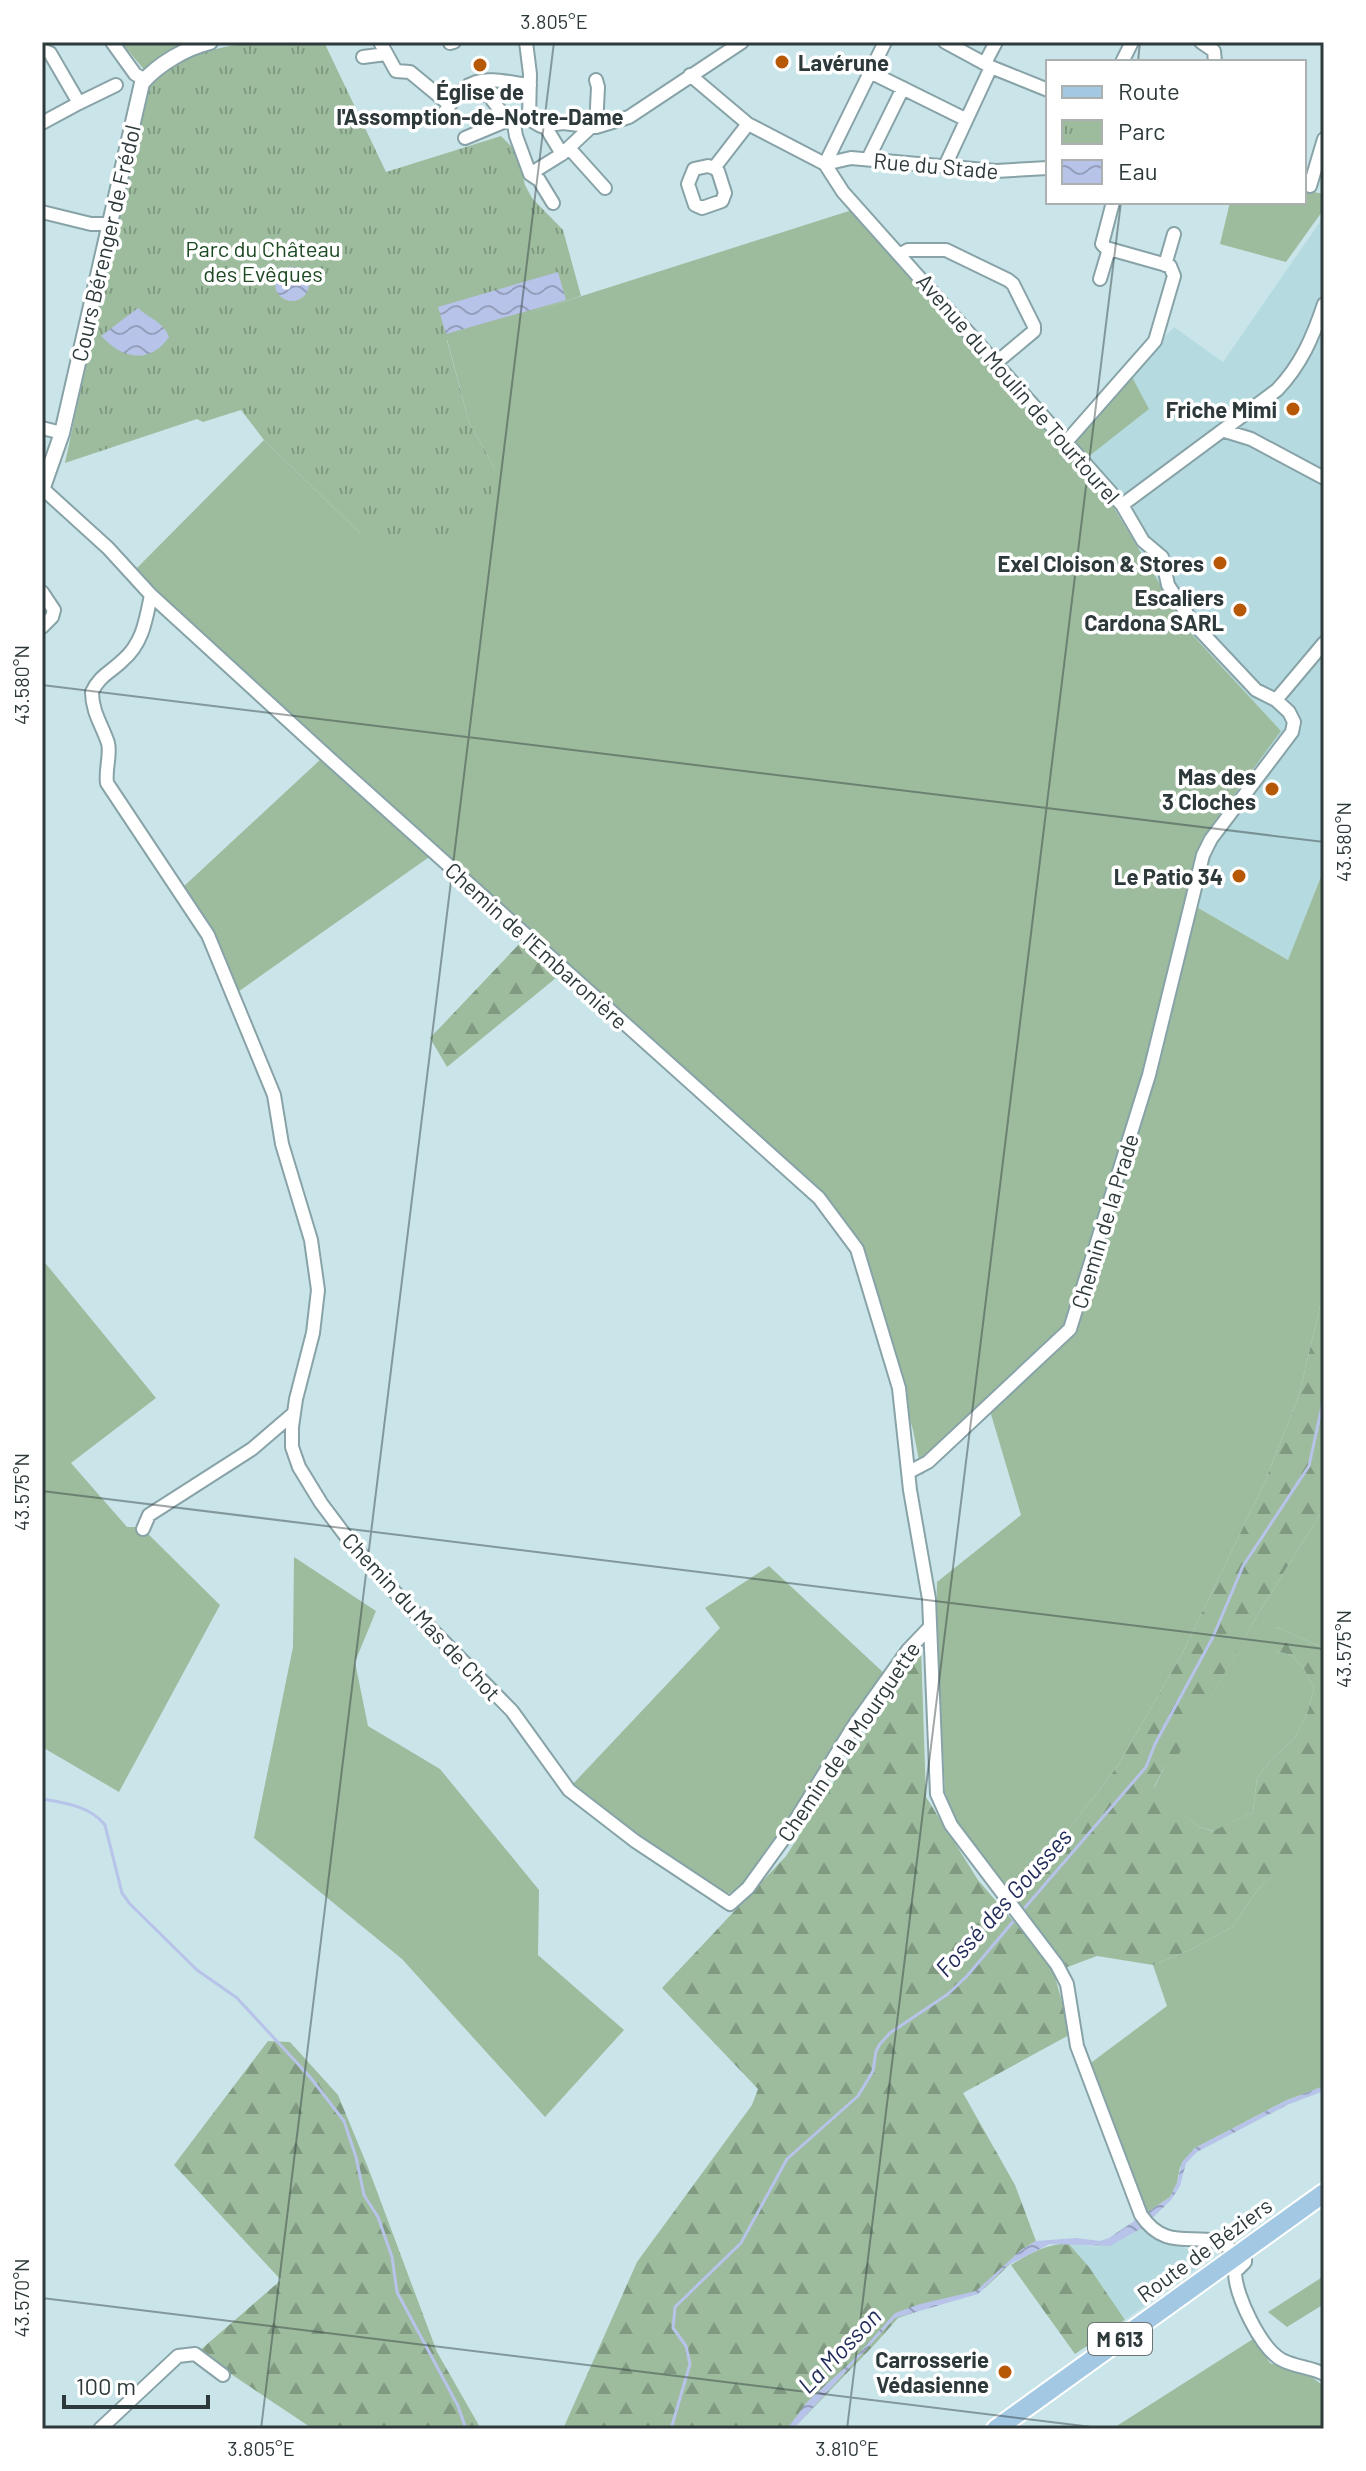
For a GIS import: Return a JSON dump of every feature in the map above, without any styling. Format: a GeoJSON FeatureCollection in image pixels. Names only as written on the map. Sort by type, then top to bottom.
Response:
{"type":"FeatureCollection","features":[{"type":"Feature","properties":{"kind":"main road","name":"Route de Béziers"},"geometry":{"type":"LineString","coordinates":[[996,2429],[1324,2193]]}},
{"type":"Feature","properties":{"kind":"street"},"geometry":{"type":"LineString","coordinates":[[112,42],[140,77]]}},
{"type":"Feature","properties":{"kind":"street"},"geometry":{"type":"LineString","coordinates":[[42,123],[210,42]]}},
{"type":"Feature","properties":{"kind":"street"},"geometry":{"type":"LineString","coordinates":[[526,42],[529,119]]}},
{"type":"Feature","properties":{"kind":"street"},"geometry":{"type":"LineString","coordinates":[[465,138],[505,116],[529,119],[541,126],[563,123],[594,127],[629,117],[742,42]]}},
{"type":"Feature","properties":{"kind":"street"},"geometry":{"type":"LineString","coordinates":[[825,164],[885,42]]}},
{"type":"Feature","properties":{"kind":"street"},"geometry":{"type":"LineString","coordinates":[[945,42],[988,65],[1046,89]]}},
{"type":"Feature","properties":{"kind":"street"},"geometry":{"type":"LineString","coordinates":[[945,166],[996,42]]}},
{"type":"Feature","properties":{"kind":"street"},"geometry":{"type":"LineString","coordinates":[[1123,60],[1132,42]]}},
{"type":"Feature","properties":{"kind":"street"},"geometry":{"type":"LineString","coordinates":[[1201,42],[1214,51],[1215,60]]}},
{"type":"Feature","properties":{"kind":"street"},"geometry":{"type":"LineString","coordinates":[[363,57],[385,49],[396,71],[410,72],[447,109],[457,93],[477,80],[530,85]]}},
{"type":"Feature","properties":{"kind":"street"},"geometry":{"type":"LineString","coordinates":[[42,50],[50,53],[79,103]]}},
{"type":"Feature","properties":{"kind":"street"},"geometry":{"type":"LineString","coordinates":[[870,72],[965,119]]}},
{"type":"Feature","properties":{"kind":"street","name":"Avenue du Moulin de Tourtourel"},"geometry":{"type":"LineString","coordinates":[[690,75],[748,124],[825,164],[843,192],[1122,505],[1143,541],[1162,557],[1168,585],[1193,623],[1256,690],[1276,700],[1289,712],[1294,722],[1292,732],[1211,839],[1203,855],[1190,903]]}},
{"type":"Feature","properties":{"kind":"street","name":"Cours Bérenger de Frédol"},"geometry":{"type":"LineString","coordinates":[[43,486],[62,433],[140,77]]}},
{"type":"Feature","properties":{"kind":"street"},"geometry":{"type":"LineString","coordinates":[[530,174],[566,151],[594,127],[596,80]]}},
{"type":"Feature","properties":{"kind":"street"},"geometry":{"type":"LineString","coordinates":[[469,85],[490,97],[505,116],[530,174],[539,180],[553,203]]}},
{"type":"Feature","properties":{"kind":"street"},"geometry":{"type":"LineString","coordinates":[[868,159],[903,88]]}},
{"type":"Feature","properties":{"kind":"street"},"geometry":{"type":"LineString","coordinates":[[714,168],[748,124]]}},
{"type":"Feature","properties":{"kind":"street"},"geometry":{"type":"LineString","coordinates":[[545,126],[605,188]]}},
{"type":"Feature","properties":{"kind":"street"},"geometry":{"type":"LineString","coordinates":[[1324,139],[1307,185],[1324,189]]}},
{"type":"Feature","properties":{"kind":"street","name":"Rue du Stade"},"geometry":{"type":"LineString","coordinates":[[825,164],[843,158],[996,171],[1046,168]]}},
{"type":"Feature","properties":{"kind":"street"},"geometry":{"type":"LineString","coordinates":[[1067,441],[1155,341],[1174,276],[1174,270],[1165,265],[1109,249],[1102,244],[1112,204]]}},
{"type":"Feature","properties":{"kind":"street"},"geometry":{"type":"LineString","coordinates":[[42,212],[91,224],[109,224]]}},
{"type":"Feature","properties":{"kind":"street"},"geometry":{"type":"LineString","coordinates":[[1165,265],[1174,234]]}},
{"type":"Feature","properties":{"kind":"street"},"geometry":{"type":"LineString","coordinates":[[1100,279],[1109,249]]}},
{"type":"Feature","properties":{"kind":"street"},"geometry":{"type":"LineString","coordinates":[[901,254],[908,250],[946,250],[1013,284],[1034,331],[997,362]]}},
{"type":"Feature","properties":{"kind":"street"},"geometry":{"type":"LineString","coordinates":[[1122,505],[1245,416],[1292,374],[1320,327],[1324,304]]}},
{"type":"Feature","properties":{"kind":"street"},"geometry":{"type":"LineString","coordinates":[[1245,416],[1251,439]]}},
{"type":"Feature","properties":{"kind":"street"},"geometry":{"type":"LineString","coordinates":[[44,429],[62,433]]}},
{"type":"Feature","properties":{"kind":"street"},"geometry":{"type":"LineString","coordinates":[[1225,431],[1251,439],[1324,478]]}},
{"type":"Feature","properties":{"kind":"street","name":"Chemin de l'Embaronière"},"geometry":{"type":"LineString","coordinates":[[43,486],[108,548],[151,595],[819,1198],[857,1249],[899,1388],[909,1472]]}},
{"type":"Feature","properties":{"kind":"street"},"geometry":{"type":"LineString","coordinates":[[42,592],[54,610],[52,617],[42,627]]}},
{"type":"Feature","properties":{"kind":"street","name":"Chemin du Mas de Chot"},"geometry":{"type":"LineString","coordinates":[[151,595],[144,629],[135,648],[97,681],[92,692],[92,703],[109,747],[105,768],[107,783],[208,935],[274,1095],[282,1144],[311,1240],[318,1290],[313,1333],[294,1413],[292,1447],[295,1458],[321,1503],[381,1578],[512,1711],[569,1790],[635,1841],[730,1904]]}},
{"type":"Feature","properties":{"kind":"street"},"geometry":{"type":"LineString","coordinates":[[1276,700],[1324,643]]}},
{"type":"Feature","properties":{"kind":"street","name":"Chemin de la Prade"},"geometry":{"type":"LineString","coordinates":[[909,1472],[928,1462],[1070,1329],[1149,1075],[1190,903]]}},
{"type":"Feature","properties":{"kind":"street"},"geometry":{"type":"LineString","coordinates":[[143,1529],[149,1515],[252,1449],[294,1413]]}},
{"type":"Feature","properties":{"kind":"street","name":"Chemin de la Mourguette"},"geometry":{"type":"LineString","coordinates":[[730,1904],[756,1877],[787,1834],[853,1727],[908,1650],[930,1627],[929,1599],[909,1472]]}},
{"type":"Feature","properties":{"kind":"street"},"geometry":{"type":"LineString","coordinates":[[930,1627],[937,1794],[951,1825],[1057,1965],[1067,1984],[1077,2046],[1144,2221],[1167,2238],[1220,2242],[1241,2252],[1245,2262],[1235,2272],[1236,2288],[1251,2321],[1271,2351],[1283,2361],[1324,2374]]}},
{"type":"Feature","properties":{"kind":"street"},"geometry":{"type":"LineString","coordinates":[[100,2429],[178,2356],[195,2354],[223,2375]]}},
{"type":"Feature","properties":{"kind":"shaded area"},"geometry":{"type":"Polygon","coordinates":[[[1324,216],[1324,869],[1288,960],[1187,901],[1202,839],[1281,731],[1187,629],[1111,503],[1063,444],[1174,327],[1223,362],[1324,216]]]}},
{"type":"Feature","properties":{"kind":"shaded area"},"geometry":{"type":"Polygon","coordinates":[[[1142,2228],[1157,2239],[1212,2257],[1125,2320],[1089,2267],[1068,2243],[1097,2247],[1142,2228]]]}},
{"type":"Feature","properties":{"kind":"green space"},"geometry":{"type":"Polygon","coordinates":[[[121,42],[192,42],[146,72],[121,42]]]}},
{"type":"Feature","properties":{"kind":"green space","name":"Parc du Château des Evêques"},"geometry":{"type":"Polygon","coordinates":[[[258,42],[324,42],[386,172],[501,136],[517,152],[525,185],[532,198],[563,230],[581,296],[447,340],[469,422],[495,469],[492,499],[446,538],[412,542],[361,534],[264,440],[241,410],[203,422],[197,419],[65,463],[144,91],[167,69],[181,61],[211,50],[258,42]]]}},
{"type":"Feature","properties":{"kind":"green space"},"geometry":{"type":"Polygon","coordinates":[[[1306,190],[1324,194],[1324,209],[1286,262],[1220,244],[1230,204],[1306,204],[1306,190]]]}},
{"type":"Feature","properties":{"kind":"green space"},"geometry":{"type":"Polygon","coordinates":[[[852,210],[1063,444],[1111,503],[1187,629],[1281,731],[1202,839],[1140,1094],[1070,1326],[922,1475],[913,1430],[861,1248],[822,1194],[134,571],[264,440],[361,534],[495,469],[469,422],[447,339],[852,210]]]}},
{"type":"Feature","properties":{"kind":"green space"},"geometry":{"type":"Polygon","coordinates":[[[1132,377],[1149,409],[1088,457],[1073,441],[1132,377]]]}},
{"type":"Feature","properties":{"kind":"green space"},"geometry":{"type":"Polygon","coordinates":[[[322,758],[432,855],[235,994],[182,888],[322,758]]]}},
{"type":"Feature","properties":{"kind":"green space"},"geometry":{"type":"Polygon","coordinates":[[[1324,869],[1324,1289],[1299,1395],[1264,1484],[1182,1654],[1117,1767],[1014,1899],[958,1825],[945,1793],[937,1582],[1021,1515],[990,1411],[1074,1331],[1195,906],[1288,960],[1324,869]]]}},
{"type":"Feature","properties":{"kind":"green space"},"geometry":{"type":"Polygon","coordinates":[[[524,939],[562,973],[447,1067],[430,1038],[524,939]]]}},
{"type":"Feature","properties":{"kind":"green space"},"geometry":{"type":"Polygon","coordinates":[[[42,1259],[156,1398],[71,1463],[127,1527],[141,1527],[220,1605],[119,1792],[42,1747],[42,1259]]]}},
{"type":"Feature","properties":{"kind":"green space"},"geometry":{"type":"Polygon","coordinates":[[[1324,1289],[1324,1508],[1258,1614],[1176,1759],[1164,1768],[1154,1787],[1199,1827],[1213,1831],[1253,1812],[1257,1778],[1295,1738],[1308,1711],[1314,1688],[1303,1667],[1291,1655],[1276,1651],[1264,1656],[1263,1646],[1276,1627],[1324,1648],[1324,1845],[1306,1848],[1259,1888],[1232,1927],[1190,1950],[1153,1965],[1097,1956],[1065,1968],[1014,1899],[1117,1767],[1182,1654],[1264,1484],[1299,1395],[1324,1289]]]}},
{"type":"Feature","properties":{"kind":"green space"},"geometry":{"type":"Polygon","coordinates":[[[1324,1508],[1324,1648],[1276,1627],[1276,1651],[1291,1655],[1303,1667],[1314,1688],[1308,1711],[1295,1738],[1257,1778],[1253,1812],[1214,1831],[1199,1827],[1154,1788],[1164,1768],[1176,1758],[1258,1614],[1324,1508]]]}},
{"type":"Feature","properties":{"kind":"green space"},"geometry":{"type":"Polygon","coordinates":[[[294,1557],[376,1611],[355,1662],[368,1726],[440,1769],[539,1890],[538,1955],[624,2030],[545,2117],[402,1959],[254,1838],[293,1647],[294,1557]]]}},
{"type":"Feature","properties":{"kind":"green space"},"geometry":{"type":"Polygon","coordinates":[[[769,1566],[886,1675],[738,1892],[720,1894],[636,1837],[571,1786],[720,1628],[705,1608],[769,1566]]]}},
{"type":"Feature","properties":{"kind":"green space"},"geometry":{"type":"Polygon","coordinates":[[[921,1647],[926,1797],[978,1880],[1052,1966],[1071,2034],[963,2093],[1015,2185],[1036,2241],[1021,2250],[985,2288],[898,2318],[793,2429],[563,2429],[637,2262],[752,2105],[758,2089],[662,1988],[786,1856],[921,1647]]]}},
{"type":"Feature","properties":{"kind":"green space"},"geometry":{"type":"Polygon","coordinates":[[[1324,1845],[1324,2086],[1285,2101],[1195,2148],[1180,2167],[1170,2197],[1148,2212],[1088,2065],[1167,2006],[1153,1965],[1190,1950],[1232,1927],[1259,1888],[1306,1847],[1324,1845]]]}},
{"type":"Feature","properties":{"kind":"green space"},"geometry":{"type":"Polygon","coordinates":[[[268,2041],[290,2042],[338,2095],[437,2352],[481,2429],[313,2429],[198,2352],[281,2280],[174,2165],[268,2041]]]}},
{"type":"Feature","properties":{"kind":"green space"},"geometry":{"type":"Polygon","coordinates":[[[1068,2243],[1089,2267],[1125,2320],[1075,2354],[1011,2265],[1038,2250],[1068,2243]]]}},
{"type":"Feature","properties":{"kind":"green space"},"geometry":{"type":"Polygon","coordinates":[[[1324,2276],[1324,2304],[1287,2327],[1268,2312],[1324,2276]]]}},
{"type":"Feature","properties":{"kind":"green space"},"geometry":{"type":"Polygon","coordinates":[[[1253,2339],[1270,2363],[1310,2376],[1324,2386],[1324,2429],[1112,2429],[1253,2339]]]}},
{"type":"Feature","properties":{"kind":"water"},"geometry":{"type":"Polygon","coordinates":[[[292,267],[304,272],[309,284],[304,296],[292,301],[280,296],[275,284],[280,272],[292,267]]]}},
{"type":"Feature","properties":{"kind":"water"},"geometry":{"type":"Polygon","coordinates":[[[558,272],[566,300],[446,334],[438,307],[558,272]]]}},
{"type":"Feature","properties":{"kind":"water"},"geometry":{"type":"Polygon","coordinates":[[[138,308],[159,323],[169,337],[153,352],[136,356],[118,350],[101,336],[138,308]]]}},
{"type":"Feature","properties":{"kind":"water"},"geometry":{"type":"Polygon","coordinates":[[[1324,2086],[1324,2091],[1287,2105],[1197,2152],[1186,2163],[1180,2186],[1171,2200],[1142,2228],[1110,2246],[1050,2244],[1008,2265],[978,2294],[895,2318],[799,2423],[787,2429],[807,2402],[852,2361],[895,2313],[976,2291],[1021,2250],[1036,2241],[1076,2238],[1100,2241],[1109,2238],[1170,2197],[1182,2162],[1195,2148],[1285,2101],[1324,2086]]]}},
{"type":"Feature","properties":{"kind":"waterway","name":"Fossé des Gousses"},"geometry":{"type":"LineString","coordinates":[[1022,1911],[1146,1767],[1155,1744],[1213,1637],[1243,1566],[1309,1466],[1324,1397]]}},
{"type":"Feature","properties":{"kind":"waterway"},"geometry":{"type":"LineString","coordinates":[[42,1799],[85,1809],[105,1825],[122,1893],[130,1904],[197,1970],[237,1998],[310,2077],[344,2121],[364,2195],[378,2217],[392,2257],[397,2292],[458,2406],[466,2429]]}},
{"type":"Feature","properties":{"kind":"waterway","name":"Fossé des Gousses"},"geometry":{"type":"LineString","coordinates":[[671,2429],[690,2364],[686,2346],[673,2328],[675,2307],[741,2243],[787,2159],[858,2096],[873,2071],[880,2044],[890,2033],[948,1994],[1017,1917]]}},
{"type":"Feature","properties":{"kind":"place","name":"Lavérune"},"geometry":{"type":"Point","coordinates":[782,62]}},
{"type":"Feature","properties":{"kind":"place","name":"Église de l'Assomption-de-Notre-Dame"},"geometry":{"type":"Point","coordinates":[480,65]}},
{"type":"Feature","properties":{"kind":"place","name":"Friche Mimi"},"geometry":{"type":"Point","coordinates":[1293,409]}},
{"type":"Feature","properties":{"kind":"place","name":"Exel Cloison & Stores"},"geometry":{"type":"Point","coordinates":[1220,563]}},
{"type":"Feature","properties":{"kind":"place","name":"Escaliers Cardona SARL"},"geometry":{"type":"Point","coordinates":[1240,610]}},
{"type":"Feature","properties":{"kind":"place","name":"Mas des 3 Cloches"},"geometry":{"type":"Point","coordinates":[1272,789]}},
{"type":"Feature","properties":{"kind":"place","name":"Le Patio 34"},"geometry":{"type":"Point","coordinates":[1239,876]}},
{"type":"Feature","properties":{"kind":"place","name":"Carrosserie Védasienne"},"geometry":{"type":"Point","coordinates":[1005,2372]}},
{"type":"Feature","properties":{"kind":"water label","name":"La Mosson"},"geometry":{"type":"Point","coordinates":[839,2350]}}]}
